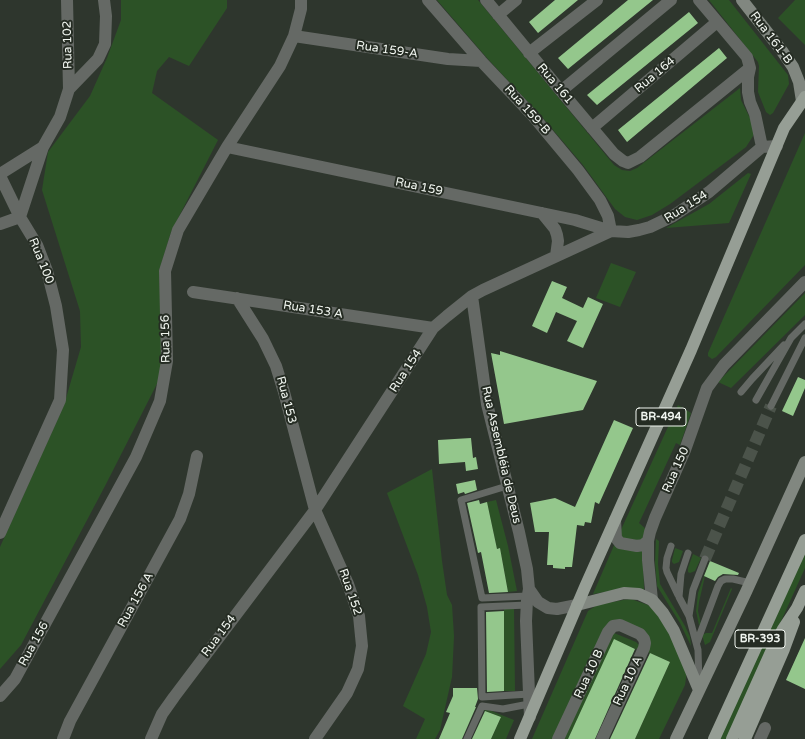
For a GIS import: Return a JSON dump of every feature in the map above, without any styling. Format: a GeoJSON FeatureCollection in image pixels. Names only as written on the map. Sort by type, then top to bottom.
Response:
{"type":"FeatureCollection","features":[{"type":"Feature","properties":{"kind":"main road","name":"Rua 161-B"},"geometry":{"type":"LineString","coordinates":[[742,0],[793,67],[799,82],[803,99]]}},
{"type":"Feature","properties":{"kind":"main road","name":"BR-494"},"geometry":{"type":"LineString","coordinates":[[520,739],[577,605],[691,350],[777,146],[790,118],[803,99]]}},
{"type":"Feature","properties":{"kind":"main road"},"geometry":{"type":"LineString","coordinates":[[676,739],[750,583],[805,462]]}},
{"type":"Feature","properties":{"kind":"main road","name":"BR-393"},"geometry":{"type":"LineString","coordinates":[[714,739],[805,540]]}},
{"type":"Feature","properties":{"kind":"main road","name":"BR-393"},"geometry":{"type":"LineString","coordinates":[[732,739],[771,652],[797,608],[805,591]]}},
{"type":"Feature","properties":{"kind":"main road"},"geometry":{"type":"LineString","coordinates":[[577,605],[624,593],[639,594],[652,600],[663,613],[674,631],[699,690]]}},
{"type":"Feature","properties":{"kind":"main road"},"geometry":{"type":"LineString","coordinates":[[745,739],[788,639],[797,608]]}},
{"type":"Feature","properties":{"kind":"street","name":"Rua 102"},"geometry":{"type":"LineString","coordinates":[[67,0],[69,90]]}},
{"type":"Feature","properties":{"kind":"street"},"geometry":{"type":"LineString","coordinates":[[0,224],[20,217],[43,147],[60,117],[69,90],[98,59],[105,44],[106,16],[104,0]]}},
{"type":"Feature","properties":{"kind":"street","name":"Rua 156"},"geometry":{"type":"LineString","coordinates":[[0,696],[15,679],[136,457],[160,401],[167,361],[165,271],[178,230],[227,147],[280,66],[294,36],[301,9],[301,0]]}},
{"type":"Feature","properties":{"kind":"street","name":"Rua 159-B"},"geometry":{"type":"LineString","coordinates":[[428,0],[481,61],[538,122],[590,184],[608,216],[611,231]]}},
{"type":"Feature","properties":{"kind":"street","name":"Rua 161"},"geometry":{"type":"LineString","coordinates":[[486,0],[592,128],[619,158],[628,163],[640,157],[750,68]]}},
{"type":"Feature","properties":{"kind":"street"},"geometry":{"type":"LineString","coordinates":[[498,14],[516,0]]}},
{"type":"Feature","properties":{"kind":"street"},"geometry":{"type":"LineString","coordinates":[[529,53],[597,0]]}},
{"type":"Feature","properties":{"kind":"street"},"geometry":{"type":"LineString","coordinates":[[561,91],[671,0]]}},
{"type":"Feature","properties":{"kind":"street"},"geometry":{"type":"LineString","coordinates":[[698,0],[747,56],[750,68],[748,76],[748,92],[755,114],[762,147],[777,146]]}},
{"type":"Feature","properties":{"kind":"street","name":"Rua 164"},"geometry":{"type":"LineString","coordinates":[[592,128],[717,22]]}},
{"type":"Feature","properties":{"kind":"street","name":"Rua 159-A"},"geometry":{"type":"LineString","coordinates":[[294,36],[448,59],[481,61]]}},
{"type":"Feature","properties":{"kind":"street"},"geometry":{"type":"LineString","coordinates":[[0,175],[43,147]]}},
{"type":"Feature","properties":{"kind":"street","name":"Rua 159"},"geometry":{"type":"LineString","coordinates":[[227,147],[575,220],[611,231]]}},
{"type":"Feature","properties":{"kind":"street","name":"Rua 154"},"geometry":{"type":"LineString","coordinates":[[151,739],[162,714],[174,697],[315,510],[434,328],[472,296],[483,290],[611,231],[628,232],[639,230],[650,227],[673,216],[709,192],[762,147]]}},
{"type":"Feature","properties":{"kind":"street","name":"Rua 100"},"geometry":{"type":"LineString","coordinates":[[0,175],[20,217],[37,245],[47,271],[56,306],[63,350],[60,400],[5,508],[0,533]]}},
{"type":"Feature","properties":{"kind":"street"},"geometry":{"type":"LineString","coordinates":[[542,213],[555,229],[557,235],[558,241],[556,256]]}},
{"type":"Feature","properties":{"kind":"street","name":"Rua 150"},"geometry":{"type":"LineString","coordinates":[[652,600],[648,560],[648,541],[654,518],[685,450],[706,388],[722,368],[805,282]]}},
{"type":"Feature","properties":{"kind":"street","name":"Rua 153 A"},"geometry":{"type":"LineString","coordinates":[[193,292],[434,328]]}},
{"type":"Feature","properties":{"kind":"street","name":"Rua Assembléia de Deus"},"geometry":{"type":"LineString","coordinates":[[472,296],[487,404],[525,557],[528,597],[526,621],[530,716]]}},
{"type":"Feature","properties":{"kind":"street","name":"Rua 153"},"geometry":{"type":"LineString","coordinates":[[237,298],[263,339],[276,366],[315,510]]}},
{"type":"Feature","properties":{"kind":"street","name":"Rua 156 A"},"geometry":{"type":"LineString","coordinates":[[63,739],[70,721],[180,519],[189,494],[197,456]]}},
{"type":"Feature","properties":{"kind":"street","name":"Rua 152"},"geometry":{"type":"LineString","coordinates":[[315,510],[352,594],[359,616],[362,646],[360,663],[352,684],[315,739]]}},
{"type":"Feature","properties":{"kind":"street"},"geometry":{"type":"LineString","coordinates":[[615,520],[616,538],[620,543],[642,546],[648,541]]}},
{"type":"Feature","properties":{"kind":"street","name":"Rua Assembléia de Deus"},"geometry":{"type":"LineString","coordinates":[[528,597],[548,608],[557,609],[577,605]]}},
{"type":"Feature","properties":{"kind":"street","name":"Rua 10 B"},"geometry":{"type":"LineString","coordinates":[[558,739],[610,629],[616,625],[630,629]]}},
{"type":"Feature","properties":{"kind":"street","name":"Rua 10 A"},"geometry":{"type":"LineString","coordinates":[[602,739],[644,648],[645,643],[642,636],[630,629]]}},
{"type":"Feature","properties":{"kind":"street"},"geometry":{"type":"LineString","coordinates":[[760,739],[765,728]]}},
{"type":"Feature","properties":{"kind":"lane"},"geometry":{"type":"LineString","coordinates":[[741,392],[805,324]]}},
{"type":"Feature","properties":{"kind":"lane"},"geometry":{"type":"LineString","coordinates":[[756,400],[791,338]]}},
{"type":"Feature","properties":{"kind":"lane"},"geometry":{"type":"LineString","coordinates":[[771,406],[805,338]]}},
{"type":"Feature","properties":{"kind":"lane"},"geometry":{"type":"LineString","coordinates":[[507,486],[461,500],[482,598],[528,597]]}},
{"type":"Feature","properties":{"kind":"lane"},"geometry":{"type":"LineString","coordinates":[[671,546],[667,558],[667,572],[689,616],[697,642],[699,690]]}},
{"type":"Feature","properties":{"kind":"lane"},"geometry":{"type":"LineString","coordinates":[[679,597],[681,574],[688,553]]}},
{"type":"Feature","properties":{"kind":"lane"},"geometry":{"type":"LineString","coordinates":[[689,616],[693,590],[705,559]]}},
{"type":"Feature","properties":{"kind":"lane"},"geometry":{"type":"LineString","coordinates":[[697,642],[718,586],[722,581],[733,578],[750,583]]}},
{"type":"Feature","properties":{"kind":"lane"},"geometry":{"type":"LineString","coordinates":[[528,597],[481,607],[482,697],[529,699]]}},
{"type":"Feature","properties":{"kind":"lane"},"geometry":{"type":"LineString","coordinates":[[467,739],[482,706],[503,709],[529,699]]}},
{"type":"Feature","properties":{"kind":"green space"},"geometry":{"type":"Polygon","coordinates":[[[121,0],[227,0],[227,8],[189,66],[169,57],[157,71],[152,93],[218,140],[171,232],[159,271],[164,370],[21,645],[0,669],[0,547],[64,405],[81,347],[80,311],[42,190],[48,152],[90,96],[107,58],[121,20],[121,0]]]}},
{"type":"Feature","properties":{"kind":"green space"},"geometry":{"type":"Polygon","coordinates":[[[437,0],[478,0],[614,165],[622,170],[630,171],[637,168],[740,88],[741,100],[754,126],[755,133],[746,147],[670,204],[652,215],[637,220],[625,217],[615,209],[583,165],[542,117],[487,58],[437,0]]]}},
{"type":"Feature","properties":{"kind":"green space"},"geometry":{"type":"Polygon","coordinates":[[[709,0],[729,0],[788,75],[789,84],[773,113],[770,115],[766,112],[758,92],[758,62],[709,0]]]}},
{"type":"Feature","properties":{"kind":"green space"},"geometry":{"type":"Polygon","coordinates":[[[795,0],[805,0],[805,45],[778,18],[795,0]]]}},
{"type":"Feature","properties":{"kind":"green space"},"geometry":{"type":"Polygon","coordinates":[[[805,133],[805,265],[716,357],[712,359],[708,356],[708,353],[805,133]]]}},
{"type":"Feature","properties":{"kind":"green space"},"geometry":{"type":"Polygon","coordinates":[[[748,173],[751,174],[729,223],[666,228],[709,204],[748,173]]]}},
{"type":"Feature","properties":{"kind":"green space"},"geometry":{"type":"Polygon","coordinates":[[[611,263],[636,272],[620,307],[596,298],[611,263]]]}},
{"type":"Feature","properties":{"kind":"green space"},"geometry":{"type":"Polygon","coordinates":[[[805,293],[805,315],[731,388],[718,382],[805,293]]]}},
{"type":"Feature","properties":{"kind":"green space"},"geometry":{"type":"Polygon","coordinates":[[[678,405],[691,413],[680,445],[676,443],[639,523],[646,529],[643,541],[623,539],[620,532],[678,405]]]}},
{"type":"Feature","properties":{"kind":"green space"},"geometry":{"type":"Polygon","coordinates":[[[432,469],[447,595],[452,605],[454,636],[452,677],[440,730],[435,739],[416,739],[425,719],[403,706],[426,654],[431,632],[427,607],[418,575],[387,493],[432,469]]]}},
{"type":"Feature","properties":{"kind":"green space"},"geometry":{"type":"Polygon","coordinates":[[[496,500],[508,546],[517,591],[508,592],[500,548],[497,549],[487,502],[496,500]]]}},
{"type":"Feature","properties":{"kind":"green space"},"geometry":{"type":"Polygon","coordinates":[[[656,539],[659,541],[658,564],[660,584],[685,626],[690,637],[691,646],[680,623],[657,586],[655,562],[656,539]]]}},
{"type":"Feature","properties":{"kind":"green space"},"geometry":{"type":"Polygon","coordinates":[[[615,543],[643,551],[644,591],[624,589],[593,594],[615,543]]]}},
{"type":"Feature","properties":{"kind":"green space"},"geometry":{"type":"Polygon","coordinates":[[[675,548],[683,551],[679,562],[674,564],[672,560],[675,548]]]}},
{"type":"Feature","properties":{"kind":"green space"},"geometry":{"type":"Polygon","coordinates":[[[805,548],[805,568],[728,739],[720,739],[805,548]]]}},
{"type":"Feature","properties":{"kind":"green space"},"geometry":{"type":"Polygon","coordinates":[[[693,554],[701,558],[695,571],[690,573],[688,572],[688,568],[693,554]]]}},
{"type":"Feature","properties":{"kind":"green space"},"geometry":{"type":"Polygon","coordinates":[[[704,576],[698,611],[701,624],[699,625],[696,611],[698,593],[704,576]]]}},
{"type":"Feature","properties":{"kind":"green space"},"geometry":{"type":"Polygon","coordinates":[[[731,588],[732,589],[710,642],[705,645],[702,635],[712,633],[731,588]]]}},
{"type":"Feature","properties":{"kind":"green space"},"geometry":{"type":"Polygon","coordinates":[[[631,599],[648,605],[660,615],[687,671],[685,685],[659,739],[635,739],[670,662],[645,651],[648,641],[620,621],[553,739],[532,739],[588,611],[597,605],[631,599]]]}},
{"type":"Feature","properties":{"kind":"green space"},"geometry":{"type":"Polygon","coordinates":[[[504,609],[514,609],[515,691],[504,691],[504,609]]]}},
{"type":"Feature","properties":{"kind":"green space"},"geometry":{"type":"Polygon","coordinates":[[[614,633],[636,642],[639,645],[638,650],[614,640],[568,739],[561,739],[609,636],[614,633]]]}},
{"type":"Feature","properties":{"kind":"green space"},"geometry":{"type":"Polygon","coordinates":[[[484,708],[514,720],[506,739],[491,739],[501,717],[483,710],[484,708]]]}},
{"type":"Feature","properties":{"kind":"building"},"geometry":{"type":"Polygon","coordinates":[[[555,0],[578,0],[538,33],[529,22],[555,0]]]}},
{"type":"Feature","properties":{"kind":"building"},"geometry":{"type":"Polygon","coordinates":[[[628,0],[653,0],[568,69],[558,58],[628,0]]]}},
{"type":"Feature","properties":{"kind":"building"},"geometry":{"type":"Polygon","coordinates":[[[689,12],[698,23],[597,105],[587,95],[689,12]]]}},
{"type":"Feature","properties":{"kind":"building"},"geometry":{"type":"Polygon","coordinates":[[[719,48],[727,58],[627,142],[618,130],[719,48]]]}},
{"type":"Feature","properties":{"kind":"building"},"geometry":{"type":"Polygon","coordinates":[[[552,281],[567,287],[562,298],[583,308],[588,297],[603,304],[583,348],[567,341],[577,321],[556,312],[547,333],[532,326],[552,281]]]}},
{"type":"Feature","properties":{"kind":"building"},"geometry":{"type":"Polygon","coordinates":[[[500,351],[597,381],[583,410],[504,424],[491,353],[500,355],[500,351]]]}},
{"type":"Feature","properties":{"kind":"building"},"geometry":{"type":"Polygon","coordinates":[[[798,377],[805,380],[805,388],[793,416],[782,411],[798,377]]]}},
{"type":"Feature","properties":{"kind":"building"},"geometry":{"type":"Polygon","coordinates":[[[614,420],[633,428],[599,504],[595,502],[591,523],[585,522],[584,526],[577,525],[572,567],[565,567],[565,569],[553,568],[553,565],[547,565],[549,532],[535,532],[530,503],[555,498],[575,507],[614,420]]]}},
{"type":"Feature","properties":{"kind":"building"},"geometry":{"type":"Polygon","coordinates":[[[471,438],[473,458],[476,457],[478,469],[466,471],[465,462],[439,464],[438,440],[471,438]]]}},
{"type":"Feature","properties":{"kind":"building"},"geometry":{"type":"Polygon","coordinates":[[[475,480],[477,490],[465,494],[464,492],[458,494],[456,484],[475,480]]]}},
{"type":"Feature","properties":{"kind":"building"},"geometry":{"type":"Polygon","coordinates":[[[479,500],[480,504],[487,502],[497,549],[500,548],[508,592],[489,593],[481,552],[478,553],[467,503],[479,500]]]}},
{"type":"Feature","properties":{"kind":"building"},"geometry":{"type":"Polygon","coordinates":[[[710,561],[739,573],[738,575],[723,574],[715,581],[704,576],[710,561]]]}},
{"type":"Feature","properties":{"kind":"building"},"geometry":{"type":"Polygon","coordinates":[[[504,611],[504,691],[487,692],[486,612],[504,611]]]}},
{"type":"Feature","properties":{"kind":"building"},"geometry":{"type":"Polygon","coordinates":[[[805,638],[805,689],[786,680],[805,638]]]}},
{"type":"Feature","properties":{"kind":"building"},"geometry":{"type":"Polygon","coordinates":[[[614,639],[635,649],[595,739],[568,739],[614,639]]]}},
{"type":"Feature","properties":{"kind":"building"},"geometry":{"type":"Polygon","coordinates":[[[650,653],[670,662],[635,739],[610,739],[650,653]]]}},
{"type":"Feature","properties":{"kind":"building"},"geometry":{"type":"Polygon","coordinates":[[[453,688],[477,688],[478,699],[476,707],[462,739],[439,739],[450,713],[446,712],[453,696],[453,688]]]}},
{"type":"Feature","properties":{"kind":"building"},"geometry":{"type":"Polygon","coordinates":[[[485,711],[501,717],[491,739],[472,739],[485,711]]]}},
{"type":"Feature","properties":{"kind":"tunnel"},"geometry":{"type":"LineString","coordinates":[[705,559],[771,406]]}}]}
